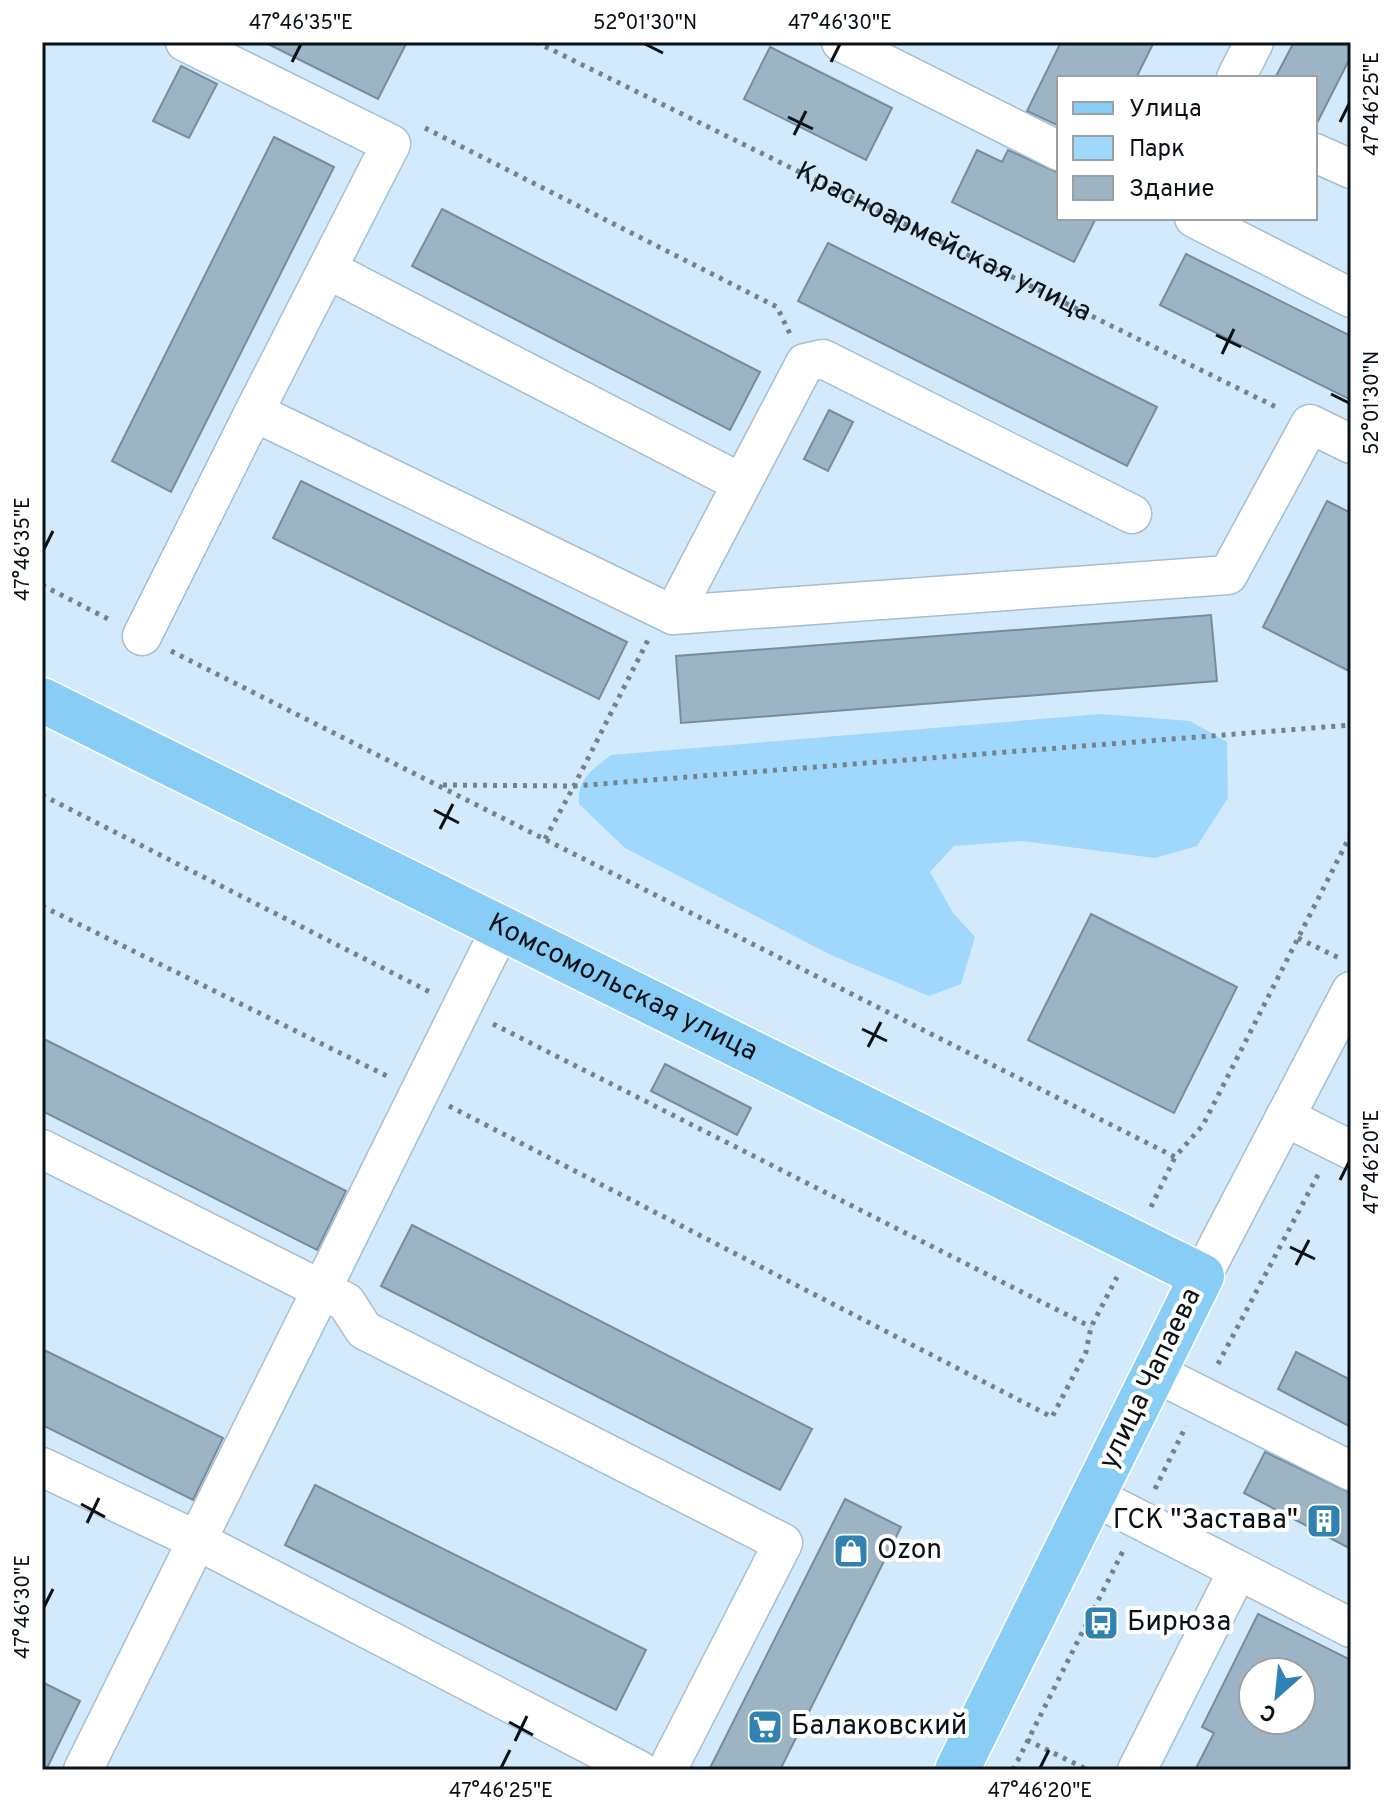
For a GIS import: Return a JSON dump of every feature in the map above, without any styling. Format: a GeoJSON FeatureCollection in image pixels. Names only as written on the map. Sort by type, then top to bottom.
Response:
{"type":"FeatureCollection","features":[{"type":"Feature","properties":{"kind":"main road","name":"Комсомольская улица"},"geometry":{"type":"LineString","coordinates":[[42,700],[1202,1276]]}},
{"type":"Feature","properties":{"kind":"main road","name":"улица Чапаева"},"geometry":{"type":"LineString","coordinates":[[957,1770],[1202,1276]]}},
{"type":"Feature","properties":{"kind":"street"},"geometry":{"type":"LineString","coordinates":[[142,636],[391,144],[185,42]]}},
{"type":"Feature","properties":{"kind":"street"},"geometry":{"type":"LineString","coordinates":[[841,42],[1057,150]]}},
{"type":"Feature","properties":{"kind":"street"},"geometry":{"type":"LineString","coordinates":[[1237,76],[1254,42]]}},
{"type":"Feature","properties":{"kind":"street"},"geometry":{"type":"LineString","coordinates":[[1317,154],[1351,169]]}},
{"type":"Feature","properties":{"kind":"street"},"geometry":{"type":"LineString","coordinates":[[1198,220],[1351,298]]}},
{"type":"Feature","properties":{"kind":"street"},"geometry":{"type":"LineString","coordinates":[[327,269],[741,483]]}},
{"type":"Feature","properties":{"kind":"street"},"geometry":{"type":"LineString","coordinates":[[668,613],[805,363],[823,359],[1132,514]]}},
{"type":"Feature","properties":{"kind":"street"},"geometry":{"type":"LineString","coordinates":[[254,412],[668,613],[1228,575],[1310,424],[1351,444]]}},
{"type":"Feature","properties":{"kind":"street"},"geometry":{"type":"LineString","coordinates":[[83,1770],[502,926]]}},
{"type":"Feature","properties":{"kind":"street","name":"улица Чапаева"},"geometry":{"type":"LineString","coordinates":[[1202,1276],[1351,991]]}},
{"type":"Feature","properties":{"kind":"street"},"geometry":{"type":"LineString","coordinates":[[1285,1117],[1343,1146]]}},
{"type":"Feature","properties":{"kind":"street"},"geometry":{"type":"LineString","coordinates":[[42,1149],[346,1302],[364,1330],[783,1543],[667,1770]]}},
{"type":"Feature","properties":{"kind":"street"},"geometry":{"type":"LineString","coordinates":[[1154,1372],[1351,1471]]}},
{"type":"Feature","properties":{"kind":"street"},"geometry":{"type":"LineString","coordinates":[[42,1467],[196,1540],[639,1770]]}},
{"type":"Feature","properties":{"kind":"street"},"geometry":{"type":"LineString","coordinates":[[1093,1496],[1351,1628]]}},
{"type":"Feature","properties":{"kind":"street"},"geometry":{"type":"LineString","coordinates":[[1137,1770],[1238,1570]]}},
{"type":"Feature","properties":{"kind":"path","name":"Красноармейская улица"},"geometry":{"type":"LineString","coordinates":[[536,42],[1310,424]]}},
{"type":"Feature","properties":{"kind":"path"},"geometry":{"type":"LineString","coordinates":[[425,128],[777,307],[805,363]]}},
{"type":"Feature","properties":{"kind":"path"},"geometry":{"type":"LineString","coordinates":[[42,585],[1175,1157],[1203,1125],[1351,834]]}},
{"type":"Feature","properties":{"kind":"path"},"geometry":{"type":"LineString","coordinates":[[545,839],[668,613]]}},
{"type":"Feature","properties":{"kind":"path"},"geometry":{"type":"LineString","coordinates":[[439,785],[574,786],[1351,725]]}},
{"type":"Feature","properties":{"kind":"path"},"geometry":{"type":"LineString","coordinates":[[42,795],[1091,1327],[1086,1352],[1052,1417],[421,1092],[42,906]]}},
{"type":"Feature","properties":{"kind":"path"},"geometry":{"type":"LineString","coordinates":[[1298,938],[1351,964]]}},
{"type":"Feature","properties":{"kind":"path"},"geometry":{"type":"LineString","coordinates":[[1013,1770],[1201,1396],[1343,1146]]}},
{"type":"Feature","properties":{"kind":"path"},"geometry":{"type":"LineString","coordinates":[[1027,1740],[1088,1770]]}},
{"type":"Feature","properties":{"kind":"green space"},"geometry":{"type":"Polygon","coordinates":[[[1101,714],[1190,721],[1227,742],[1228,798],[1197,846],[1155,858],[1022,841],[954,846],[930,872],[953,913],[975,937],[961,984],[929,996],[831,955],[625,848],[579,804],[583,781],[611,755],[1101,714]]]}},
{"type":"Feature","properties":{"kind":"building"},"geometry":{"type":"Polygon","coordinates":[[[264,42],[407,42],[378,99],[264,42]]]}},
{"type":"Feature","properties":{"kind":"building"},"geometry":{"type":"Polygon","coordinates":[[[1061,42],[1154,42],[1137,76],[1057,76],[1057,125],[1027,111],[1061,42]]]}},
{"type":"Feature","properties":{"kind":"building"},"geometry":{"type":"Polygon","coordinates":[[[1294,42],[1351,42],[1351,56],[1317,123],[1317,76],[1276,76],[1294,42]]]}},
{"type":"Feature","properties":{"kind":"building"},"geometry":{"type":"Polygon","coordinates":[[[770,47],[892,108],[866,160],[744,99],[770,47]]]}},
{"type":"Feature","properties":{"kind":"building"},"geometry":{"type":"Polygon","coordinates":[[[181,66],[217,84],[189,138],[153,121],[181,66]]]}},
{"type":"Feature","properties":{"kind":"building"},"geometry":{"type":"Polygon","coordinates":[[[274,137],[334,167],[171,492],[112,461],[274,137]]]}},
{"type":"Feature","properties":{"kind":"building"},"geometry":{"type":"Polygon","coordinates":[[[977,150],[1002,162],[1008,150],[1057,172],[1057,220],[1095,220],[1074,262],[952,202],[977,150]]]}},
{"type":"Feature","properties":{"kind":"building"},"geometry":{"type":"Polygon","coordinates":[[[442,209],[760,372],[730,430],[412,266],[442,209]]]}},
{"type":"Feature","properties":{"kind":"building"},"geometry":{"type":"Polygon","coordinates":[[[828,243],[1157,407],[1127,466],[798,301],[828,243]]]}},
{"type":"Feature","properties":{"kind":"building"},"geometry":{"type":"Polygon","coordinates":[[[1186,254],[1351,336],[1351,400],[1160,305],[1186,254]]]}},
{"type":"Feature","properties":{"kind":"building"},"geometry":{"type":"Polygon","coordinates":[[[829,410],[853,422],[828,471],[804,459],[829,410]]]}},
{"type":"Feature","properties":{"kind":"building"},"geometry":{"type":"Polygon","coordinates":[[[301,481],[627,642],[599,699],[273,538],[301,481]]]}},
{"type":"Feature","properties":{"kind":"building"},"geometry":{"type":"Polygon","coordinates":[[[1327,501],[1351,513],[1351,672],[1263,627],[1327,501]]]}},
{"type":"Feature","properties":{"kind":"building"},"geometry":{"type":"Polygon","coordinates":[[[1211,615],[1217,681],[681,723],[676,656],[1211,615]]]}},
{"type":"Feature","properties":{"kind":"building"},"geometry":{"type":"Polygon","coordinates":[[[1091,914],[1237,987],[1174,1113],[1028,1040],[1091,914]]]}},
{"type":"Feature","properties":{"kind":"building"},"geometry":{"type":"Polygon","coordinates":[[[42,1038],[346,1191],[317,1250],[42,1111],[42,1038]]]}},
{"type":"Feature","properties":{"kind":"building"},"geometry":{"type":"Polygon","coordinates":[[[665,1064],[751,1108],[737,1135],[651,1091],[665,1064]]]}},
{"type":"Feature","properties":{"kind":"building"},"geometry":{"type":"Polygon","coordinates":[[[412,1225],[812,1429],[780,1490],[381,1286],[412,1225]]]}},
{"type":"Feature","properties":{"kind":"building"},"geometry":{"type":"Polygon","coordinates":[[[42,1349],[223,1438],[193,1500],[42,1425],[42,1349]]]}},
{"type":"Feature","properties":{"kind":"building"},"geometry":{"type":"Polygon","coordinates":[[[1296,1352],[1351,1380],[1351,1427],[1278,1389],[1296,1352]]]}},
{"type":"Feature","properties":{"kind":"building","name":"ГСК \"Застава\""},"geometry":{"type":"Polygon","coordinates":[[[1265,1452],[1351,1493],[1351,1549],[1244,1493],[1265,1452]]]}},
{"type":"Feature","properties":{"kind":"building"},"geometry":{"type":"Polygon","coordinates":[[[315,1485],[646,1650],[616,1710],[285,1545],[315,1485]]]}},
{"type":"Feature","properties":{"kind":"building"},"geometry":{"type":"Polygon","coordinates":[[[845,1499],[901,1527],[780,1770],[709,1770],[845,1499]]]}},
{"type":"Feature","properties":{"kind":"building"},"geometry":{"type":"Polygon","coordinates":[[[1258,1614],[1351,1660],[1351,1770],[1195,1770],[1214,1733],[1202,1727],[1237,1656],[1237,1736],[1317,1736],[1317,1656],[1237,1656],[1258,1614]]]}},
{"type":"Feature","properties":{"kind":"building"},"geometry":{"type":"Polygon","coordinates":[[[42,1682],[80,1701],[46,1770],[42,1770],[42,1682]]]}},
{"type":"Feature","properties":{"kind":"place","name":"ГСК \"Застава\""},"geometry":{"type":"Point","coordinates":[1324,1521]}},
{"type":"Feature","properties":{"kind":"place","name":"Ozon"},"geometry":{"type":"Point","coordinates":[851,1551]}},
{"type":"Feature","properties":{"kind":"place","name":"Бирюза"},"geometry":{"type":"Point","coordinates":[1101,1623]}},
{"type":"Feature","properties":{"kind":"place","name":"Балаковский"},"geometry":{"type":"Point","coordinates":[765,1727]}}]}
